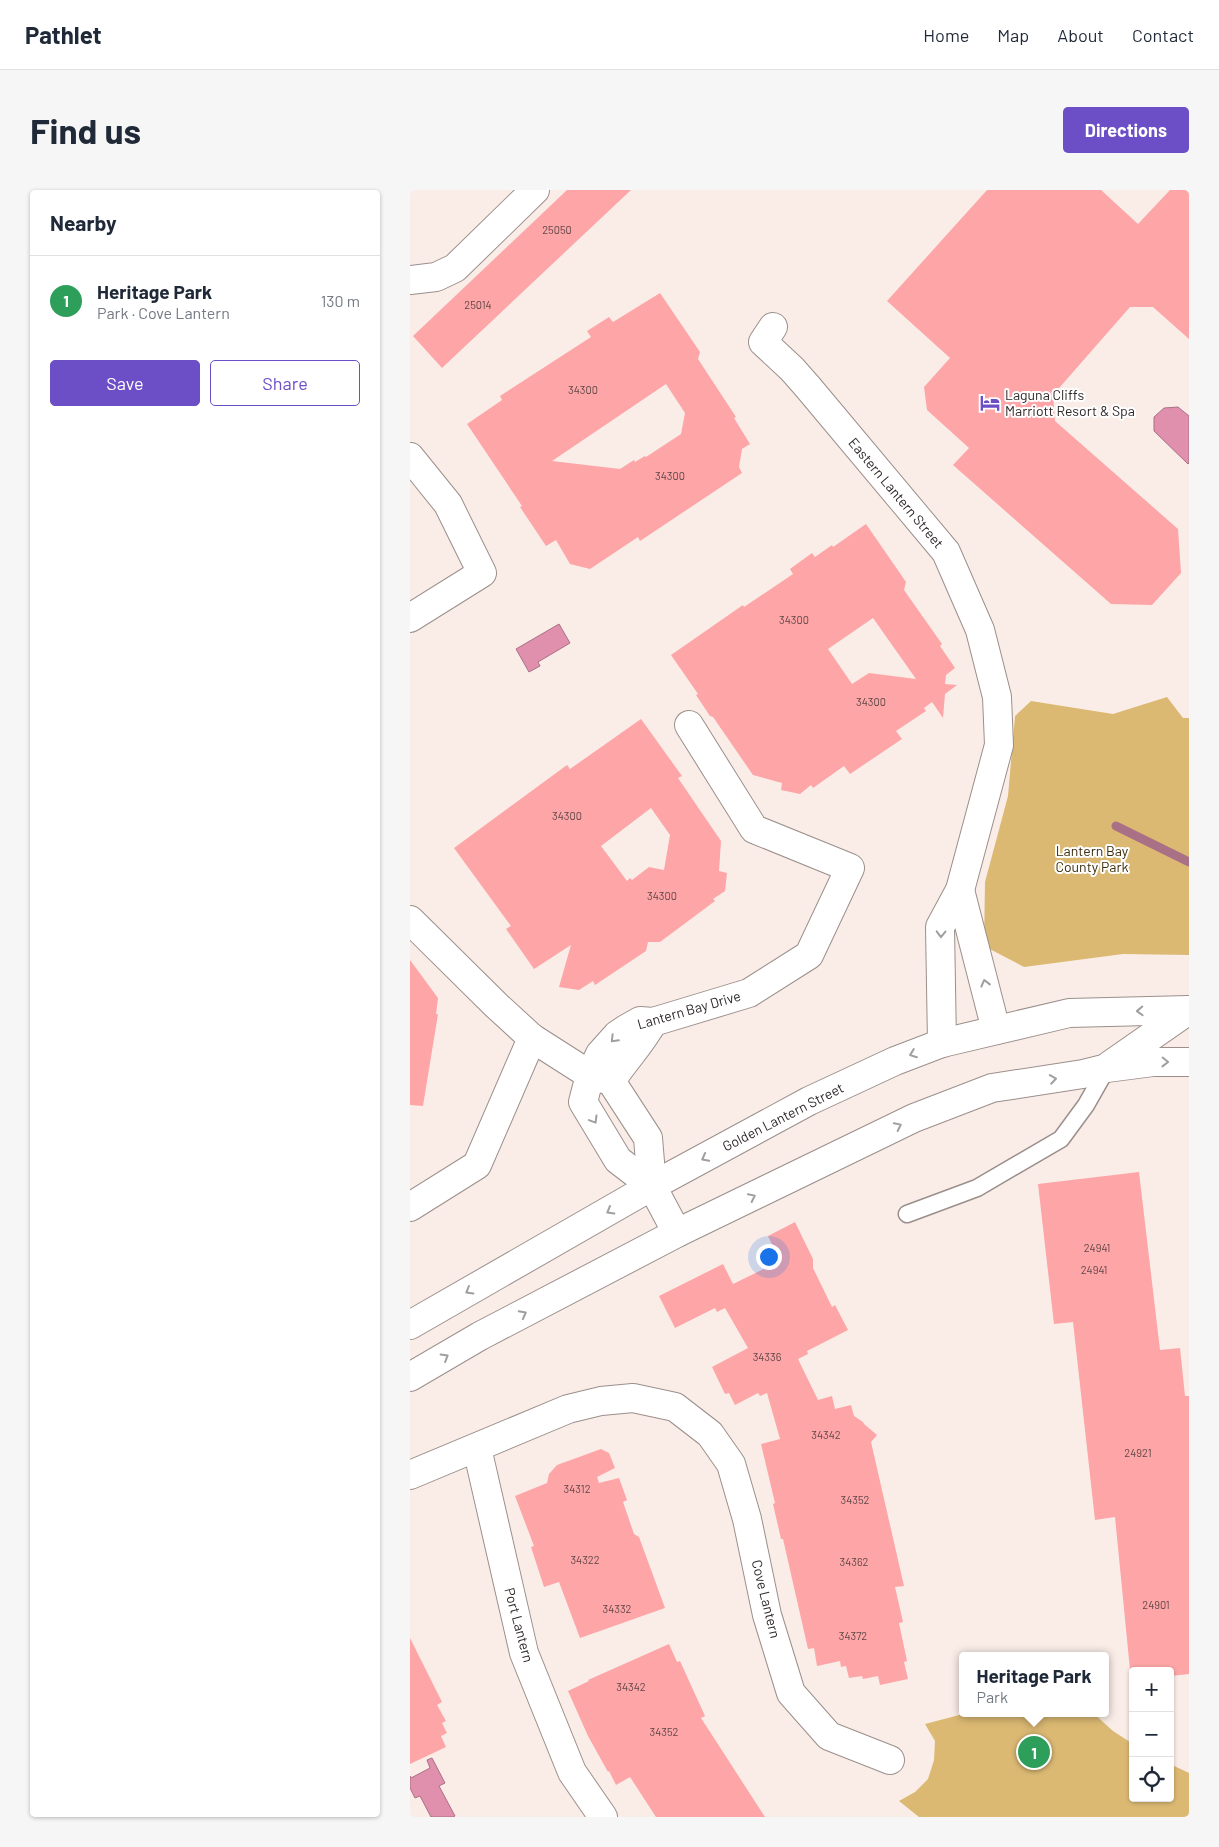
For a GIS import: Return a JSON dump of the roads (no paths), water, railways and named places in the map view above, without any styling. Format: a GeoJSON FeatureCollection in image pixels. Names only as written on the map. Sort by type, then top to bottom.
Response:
{"type":"FeatureCollection","features":[{"type":"Feature","properties":{"kind":"street"},"geometry":{"type":"LineString","coordinates":[[410,280],[436,277],[455,268],[535,190]]}},
{"type":"Feature","properties":{"kind":"street","name":"Eastern Lantern Street"},"geometry":{"type":"LineString","coordinates":[[773,327],[763,342],[807,386],[946,552],[980,630],[997,697],[999,745],[960,890],[940,927],[942,1043]]}},
{"type":"Feature","properties":{"kind":"street"},"geometry":{"type":"LineString","coordinates":[[410,457],[448,504],[482,572],[410,618]]}},
{"type":"Feature","properties":{"kind":"street","name":"Lantern Bay Drive"},"geometry":{"type":"LineString","coordinates":[[677,1233],[652,1186],[618,1160],[583,1102],[600,1078],[600,1054],[617,1035],[640,1022],[652,1022],[750,993],[809,955],[850,868],[754,829],[689,725]]}},
{"type":"Feature","properties":{"kind":"street"},"geometry":{"type":"LineString","coordinates":[[960,890],[996,1030]]}},
{"type":"Feature","properties":{"kind":"street"},"geometry":{"type":"LineString","coordinates":[[410,920],[532,1038],[600,1078],[648,1138],[652,1186]]}},
{"type":"Feature","properties":{"kind":"street"},"geometry":{"type":"LineString","coordinates":[[1107,1068],[1189,1010]]}},
{"type":"Feature","properties":{"kind":"street","name":"Golden Lantern Street"},"geometry":{"type":"LineString","coordinates":[[410,1325],[652,1186],[810,1101],[895,1061],[942,1043],[1069,1013],[1189,1010]]}},
{"type":"Feature","properties":{"kind":"street"},"geometry":{"type":"LineString","coordinates":[[410,1207],[477,1165],[532,1038]]}},
{"type":"Feature","properties":{"kind":"street"},"geometry":{"type":"LineString","coordinates":[[410,1378],[480,1336],[677,1233],[914,1118],[992,1088],[1083,1074],[1107,1068],[1153,1062],[1189,1062]]}},
{"type":"Feature","properties":{"kind":"street","name":"Cove Lantern"},"geometry":{"type":"LineString","coordinates":[[477,1448],[568,1409],[601,1401],[633,1398],[676,1407],[710,1434],[731,1464],[747,1518],[767,1615],[791,1693],[829,1736],[890,1760]]}},
{"type":"Feature","properties":{"kind":"street"},"geometry":{"type":"LineString","coordinates":[[410,1475],[477,1448]]}},
{"type":"Feature","properties":{"kind":"street","name":"Port Lantern"},"geometry":{"type":"LineString","coordinates":[[477,1448],[524,1653],[572,1772],[603,1817]]}},
{"type":"Feature","properties":{"kind":"lane"},"geometry":{"type":"LineString","coordinates":[[907,1214],[977,1188],[1061,1138],[1086,1104],[1107,1068]]}},
{"type":"Feature","properties":{"kind":"waterway"},"geometry":{"type":"LineString","coordinates":[[1116,826],[1189,862]]}},
{"type":"Feature","properties":{"kind":"place","name":"Laguna Cliffs Marriott Resort & Spa"},"geometry":{"type":"Point","coordinates":[990,403]}},
{"type":"Feature","properties":{"kind":"place","name":"Heritage Park"},"geometry":{"type":"Point","coordinates":[1034,1752]}},
{"type":"Feature","properties":{"kind":"park label","name":"Lantern Bay County Park"},"geometry":{"type":"Point","coordinates":[1092,860]}}]}
